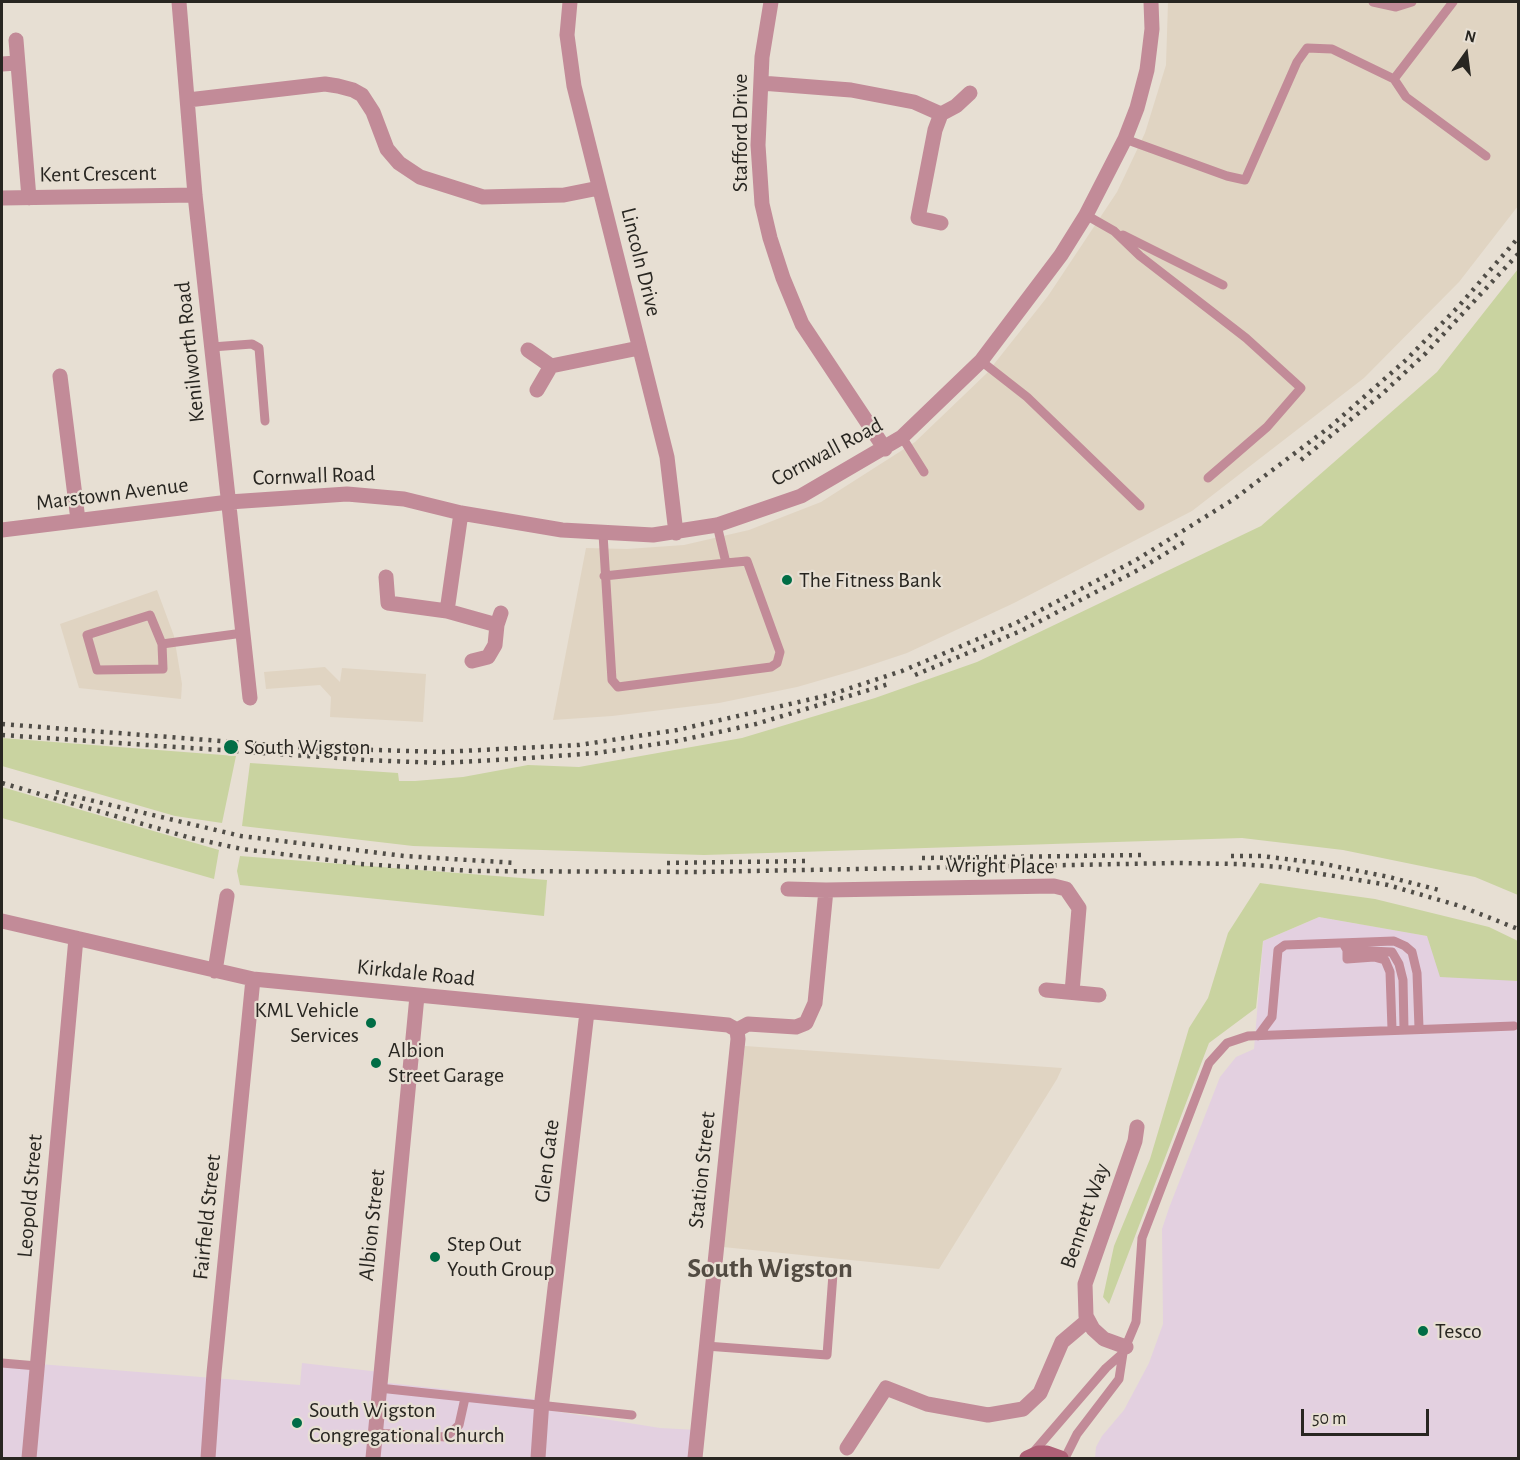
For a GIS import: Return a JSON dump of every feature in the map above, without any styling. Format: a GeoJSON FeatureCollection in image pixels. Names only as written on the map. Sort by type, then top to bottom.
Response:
{"type":"FeatureCollection","features":[{"type":"Feature","properties":{"kind":"main road"},"geometry":{"type":"LineString","coordinates":[[1028,1458],[1047,1453],[1063,1458]]}},
{"type":"Feature","properties":{"kind":"street","name":"Kenilworth Road"},"geometry":{"type":"LineString","coordinates":[[179,2],[195,195],[250,698]]}},
{"type":"Feature","properties":{"kind":"street","name":"Lincoln Drive"},"geometry":{"type":"LineString","coordinates":[[570,2],[567,35],[574,86],[667,457],[676,533]]}},
{"type":"Feature","properties":{"kind":"street","name":"Stafford Drive"},"geometry":{"type":"LineString","coordinates":[[771,2],[761,83],[758,145],[762,204],[783,278],[802,324],[885,449]]}},
{"type":"Feature","properties":{"kind":"street","name":"Cornwall Road"},"geometry":{"type":"LineString","coordinates":[[229,502],[347,494],[372,495],[404,499],[461,513],[562,530],[636,536],[676,533],[717,525],[801,496],[902,437],[981,361],[1061,255],[1086,215],[1125,139],[1147,70],[1152,29],[1151,2]]}},
{"type":"Feature","properties":{"kind":"street"},"geometry":{"type":"LineString","coordinates":[[16,40],[9,64],[28,198]]}},
{"type":"Feature","properties":{"kind":"street"},"geometry":{"type":"LineString","coordinates":[[761,83],[872,94],[915,102],[941,114]]}},
{"type":"Feature","properties":{"kind":"street"},"geometry":{"type":"LineString","coordinates":[[188,100],[325,84],[338,86],[362,95],[373,112],[387,150],[399,163],[420,177],[483,197],[564,195],[598,188]]}},
{"type":"Feature","properties":{"kind":"street"},"geometry":{"type":"LineString","coordinates":[[941,223],[918,218],[941,114],[956,106],[970,93]]}},
{"type":"Feature","properties":{"kind":"street","name":"Kent Crescent"},"geometry":{"type":"LineString","coordinates":[[2,198],[195,195]]}},
{"type":"Feature","properties":{"kind":"street"},"geometry":{"type":"LineString","coordinates":[[528,350],[551,366],[639,348]]}},
{"type":"Feature","properties":{"kind":"street"},"geometry":{"type":"LineString","coordinates":[[537,390],[551,366]]}},
{"type":"Feature","properties":{"kind":"street"},"geometry":{"type":"LineString","coordinates":[[60,376],[78,520]]}},
{"type":"Feature","properties":{"kind":"street","name":"Marstown Avenue"},"geometry":{"type":"LineString","coordinates":[[2,530],[229,502]]}},
{"type":"Feature","properties":{"kind":"street"},"geometry":{"type":"LineString","coordinates":[[447,611],[461,513]]}},
{"type":"Feature","properties":{"kind":"street"},"geometry":{"type":"LineString","coordinates":[[386,577],[388,603],[499,619],[495,645],[488,657],[472,661]]}},
{"type":"Feature","properties":{"kind":"street","name":"Wright Place"},"geometry":{"type":"LineString","coordinates":[[788,890],[1006,886],[1054,886],[1066,889],[1079,908],[1080,918],[1072,992]]}},
{"type":"Feature","properties":{"kind":"street","name":"Kirkdale Road"},"geometry":{"type":"LineString","coordinates":[[2,921],[253,979],[728,1025],[737,1030],[748,1024],[796,1027],[806,1023],[815,1003],[826,890]]}},
{"type":"Feature","properties":{"kind":"street"},"geometry":{"type":"LineString","coordinates":[[215,971],[227,896]]}},
{"type":"Feature","properties":{"kind":"street","name":"Leopold Street"},"geometry":{"type":"LineString","coordinates":[[29,1458],[76,938]]}},
{"type":"Feature","properties":{"kind":"street","name":"Fairfield Street"},"geometry":{"type":"LineString","coordinates":[[208,1458],[253,979]]}},
{"type":"Feature","properties":{"kind":"street"},"geometry":{"type":"LineString","coordinates":[[1046,990],[1099,995]]}},
{"type":"Feature","properties":{"kind":"street","name":"Albion Street"},"geometry":{"type":"LineString","coordinates":[[373,1458],[417,996]]}},
{"type":"Feature","properties":{"kind":"street","name":"Glen Gate"},"geometry":{"type":"LineString","coordinates":[[538,1458],[541,1405],[587,1012]]}},
{"type":"Feature","properties":{"kind":"street","name":"Station Street"},"geometry":{"type":"LineString","coordinates":[[695,1458],[738,1039],[737,1030]]}},
{"type":"Feature","properties":{"kind":"street","name":"Bennett Way"},"geometry":{"type":"LineString","coordinates":[[1088,1320],[1084,1301],[1085,1284],[1095,1250],[1136,1142],[1137,1127]]}},
{"type":"Feature","properties":{"kind":"street"},"geometry":{"type":"LineString","coordinates":[[847,1448],[886,1388],[927,1404],[988,1415],[1023,1409],[1040,1393],[1062,1342],[1088,1320],[1104,1339],[1125,1350]]}},
{"type":"Feature","properties":{"kind":"lane"},"geometry":{"type":"LineString","coordinates":[[1376,2],[1396,7],[1412,2]]}},
{"type":"Feature","properties":{"kind":"lane"},"geometry":{"type":"LineString","coordinates":[[1394,79],[1453,2]]}},
{"type":"Feature","properties":{"kind":"lane"},"geometry":{"type":"LineString","coordinates":[[1125,139],[1227,176],[1245,180],[1297,62],[1307,48],[1332,49],[1394,79],[1406,97],[1486,156]]}},
{"type":"Feature","properties":{"kind":"lane"},"geometry":{"type":"LineString","coordinates":[[1086,215],[1223,285]]}},
{"type":"Feature","properties":{"kind":"lane"},"geometry":{"type":"LineString","coordinates":[[1114,231],[1140,256],[1246,338],[1301,388],[1267,428],[1208,478]]}},
{"type":"Feature","properties":{"kind":"lane"},"geometry":{"type":"LineString","coordinates":[[212,347],[252,345],[259,348],[265,421]]}},
{"type":"Feature","properties":{"kind":"lane"},"geometry":{"type":"LineString","coordinates":[[981,361],[1027,397],[1140,506]]}},
{"type":"Feature","properties":{"kind":"lane"},"geometry":{"type":"LineString","coordinates":[[902,437],[924,472]]}},
{"type":"Feature","properties":{"kind":"lane"},"geometry":{"type":"LineString","coordinates":[[717,525],[726,563]]}},
{"type":"Feature","properties":{"kind":"lane"},"geometry":{"type":"LineString","coordinates":[[603,534],[604,576],[612,680],[618,687],[771,667],[777,663],[780,652],[747,561],[604,576]]}},
{"type":"Feature","properties":{"kind":"lane"},"geometry":{"type":"LineString","coordinates":[[150,615],[162,644],[163,669],[97,670],[87,635],[150,615]]}},
{"type":"Feature","properties":{"kind":"lane"},"geometry":{"type":"LineString","coordinates":[[162,644],[243,633]]}},
{"type":"Feature","properties":{"kind":"lane"},"geometry":{"type":"LineString","coordinates":[[1345,947],[1394,941],[1412,952],[1418,973],[1419,1028]]}},
{"type":"Feature","properties":{"kind":"lane"},"geometry":{"type":"LineString","coordinates":[[1258,1036],[1272,1017],[1278,950],[1285,945],[1345,947],[1392,952],[1399,964],[1403,980],[1404,1029]]}},
{"type":"Feature","properties":{"kind":"lane"},"geometry":{"type":"LineString","coordinates":[[1345,947],[1347,958],[1374,957],[1385,960],[1390,972],[1392,1029]]}},
{"type":"Feature","properties":{"kind":"lane"},"geometry":{"type":"LineString","coordinates":[[1272,1017],[1280,1029],[1290,1034]]}},
{"type":"Feature","properties":{"kind":"lane"},"geometry":{"type":"LineString","coordinates":[[1063,1458],[1077,1434],[1119,1378],[1125,1350],[1136,1322],[1142,1238],[1209,1063],[1227,1043],[1258,1036],[1290,1034],[1514,1026]]}},
{"type":"Feature","properties":{"kind":"lane"},"geometry":{"type":"LineString","coordinates":[[706,1346],[827,1355],[833,1274]]}},
{"type":"Feature","properties":{"kind":"lane"},"geometry":{"type":"LineString","coordinates":[[1028,1458],[1092,1382],[1125,1350]]}},
{"type":"Feature","properties":{"kind":"lane"},"geometry":{"type":"LineString","coordinates":[[2,1363],[37,1366]]}},
{"type":"Feature","properties":{"kind":"lane"},"geometry":{"type":"LineString","coordinates":[[379,1389],[633,1415]]}},
{"type":"Feature","properties":{"kind":"lane"},"geometry":{"type":"LineString","coordinates":[[375,1433],[446,1437],[459,1425],[465,1398]]}},
{"type":"Feature","properties":{"kind":"shaded area"},"geometry":{"type":"Polygon","coordinates":[[[1168,2],[1518,2],[1518,206],[1459,282],[1364,378],[1192,511],[1014,603],[907,653],[856,670],[797,687],[719,703],[612,716],[553,720],[586,548],[627,549],[684,545],[749,530],[821,502],[915,442],[987,373],[1048,296],[1117,192],[1145,133],[1166,65],[1168,2]]]}},
{"type":"Feature","properties":{"kind":"shaded area"},"geometry":{"type":"Polygon","coordinates":[[[157,590],[174,636],[182,684],[181,699],[79,688],[60,624],[157,590]]]}},
{"type":"Feature","properties":{"kind":"shaded area"},"geometry":{"type":"Polygon","coordinates":[[[325,667],[340,682],[342,668],[426,674],[423,722],[330,717],[331,697],[320,685],[266,689],[264,672],[325,667]]]}},
{"type":"Feature","properties":{"kind":"shaded area"},"geometry":{"type":"Polygon","coordinates":[[[1319,917],[1428,936],[1507,980],[1518,981],[1518,1458],[1095,1458],[1096,1447],[1102,1436],[1124,1410],[1149,1363],[1163,1324],[1162,1229],[1169,1208],[1220,1077],[1236,1057],[1254,1049],[1263,941],[1319,917]]]}},
{"type":"Feature","properties":{"kind":"shaded area"},"geometry":{"type":"Polygon","coordinates":[[[745,1046],[1062,1068],[939,1269],[723,1247],[745,1046]]]}},
{"type":"Feature","properties":{"kind":"shaded area"},"geometry":{"type":"Polygon","coordinates":[[[2,1361],[300,1385],[302,1363],[380,1372],[380,1382],[542,1400],[542,1409],[660,1428],[698,1430],[695,1458],[2,1458],[2,1361]]]}},
{"type":"Feature","properties":{"kind":"green space"},"geometry":{"type":"Polygon","coordinates":[[[1518,269],[1518,895],[1475,877],[1343,850],[1242,838],[704,855],[413,846],[242,826],[250,763],[398,773],[399,781],[463,777],[528,765],[579,767],[742,738],[875,698],[977,662],[1261,526],[1437,372],[1518,269]]]}},
{"type":"Feature","properties":{"kind":"green space"},"geometry":{"type":"Polygon","coordinates":[[[2,738],[236,756],[222,823],[175,816],[2,766],[2,738]]]}},
{"type":"Feature","properties":{"kind":"green space"},"geometry":{"type":"Polygon","coordinates":[[[2,787],[219,850],[214,879],[2,818],[2,787]]]}},
{"type":"Feature","properties":{"kind":"green space"},"geometry":{"type":"Polygon","coordinates":[[[240,856],[547,880],[544,916],[240,885],[237,871],[240,856]]]}},
{"type":"Feature","properties":{"kind":"green space"},"geometry":{"type":"Polygon","coordinates":[[[1260,883],[1375,899],[1489,927],[1518,941],[1518,981],[1440,977],[1427,936],[1319,917],[1263,941],[1256,1008],[1209,1043],[1109,1304],[1103,1297],[1114,1246],[1150,1159],[1189,1028],[1208,998],[1228,933],[1260,883]]]}},
{"type":"Feature","properties":{"kind":"railway"},"geometry":{"type":"LineString","coordinates":[[2,724],[310,748],[442,752],[579,745],[677,730],[829,695],[902,671],[1016,623],[1136,560],[1234,499],[1331,426],[1406,360],[1458,307],[1518,238]]}},
{"type":"Feature","properties":{"kind":"railway"},"geometry":{"type":"LineString","coordinates":[[1301,460],[1382,394],[1426,353],[1518,254]]}},
{"type":"Feature","properties":{"kind":"railway"},"geometry":{"type":"LineString","coordinates":[[915,675],[1023,630],[1140,569],[1186,541]]}},
{"type":"Feature","properties":{"kind":"railway"},"geometry":{"type":"LineString","coordinates":[[2,735],[365,760],[440,763],[515,759],[597,753],[677,741],[756,724],[892,683]]}},
{"type":"Feature","properties":{"kind":"railway"},"geometry":{"type":"LineString","coordinates":[[2,783],[191,838],[242,849],[361,864],[473,871],[699,872],[1176,863],[1239,864],[1280,867],[1388,885],[1460,906],[1518,929]]}},
{"type":"Feature","properties":{"kind":"railway"},"geometry":{"type":"LineString","coordinates":[[56,792],[241,836],[404,856],[517,863]]}},
{"type":"Feature","properties":{"kind":"railway"},"geometry":{"type":"LineString","coordinates":[[922,858],[1144,855]]}},
{"type":"Feature","properties":{"kind":"railway"},"geometry":{"type":"LineString","coordinates":[[1231,856],[1261,856],[1319,863],[1443,891]]}},
{"type":"Feature","properties":{"kind":"railway"},"geometry":{"type":"LineString","coordinates":[[667,863],[805,861]]}},
{"type":"Feature","properties":{"kind":"place","name":"The Fitness Bank"},"geometry":{"type":"Point","coordinates":[787,580]}},
{"type":"Feature","properties":{"kind":"place","name":"South Wigston"},"geometry":{"type":"Point","coordinates":[231,747]}},
{"type":"Feature","properties":{"kind":"place","name":"KML Vehicle Services"},"geometry":{"type":"Point","coordinates":[371,1023]}},
{"type":"Feature","properties":{"kind":"place","name":"Albion Street Garage"},"geometry":{"type":"Point","coordinates":[376,1063]}},
{"type":"Feature","properties":{"kind":"place","name":"Step Out Youth Group"},"geometry":{"type":"Point","coordinates":[435,1257]}},
{"type":"Feature","properties":{"kind":"place","name":"Tesco"},"geometry":{"type":"Point","coordinates":[1423,1331]}},
{"type":"Feature","properties":{"kind":"place","name":"South Wigston Congregational Church"},"geometry":{"type":"Point","coordinates":[297,1423]}},
{"type":"Feature","properties":{"kind":"district","name":"South Wigston"},"geometry":{"type":"Point","coordinates":[770,1269]}}]}
